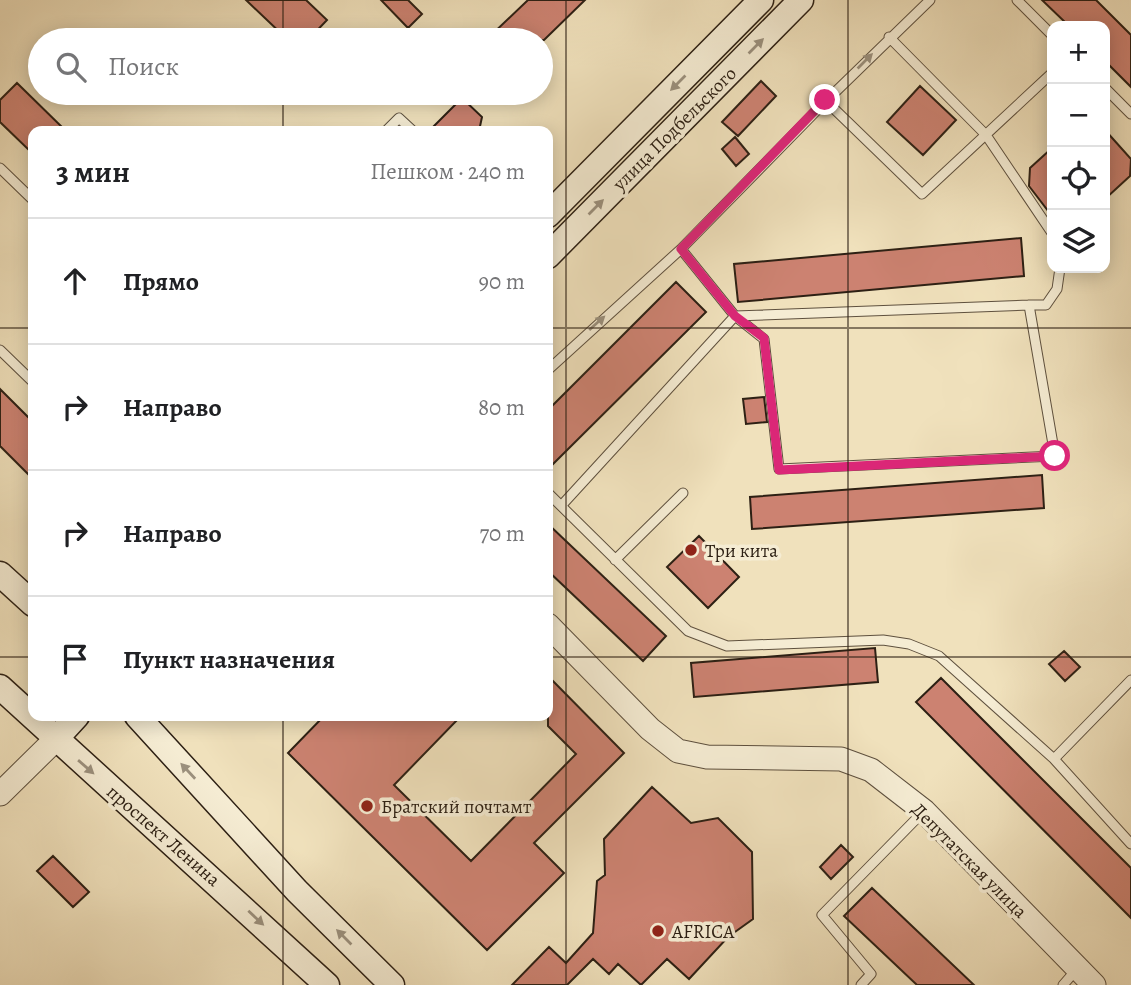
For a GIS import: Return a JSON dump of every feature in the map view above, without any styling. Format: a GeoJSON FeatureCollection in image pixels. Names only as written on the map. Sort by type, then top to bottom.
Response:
{"type":"FeatureCollection","features":[{"type":"Feature","properties":{"kind":"main road","name":"улица Подбельского"},"geometry":{"type":"LineString","coordinates":[[553,210],[761,0]]}},
{"type":"Feature","properties":{"kind":"main road","name":"улица Подбельского"},"geometry":{"type":"LineString","coordinates":[[553,251],[801,0]]}},
{"type":"Feature","properties":{"kind":"main road"},"geometry":{"type":"LineString","coordinates":[[0,574],[28,599]]}},
{"type":"Feature","properties":{"kind":"main road","name":"проспект Ленина"},"geometry":{"type":"LineString","coordinates":[[0,687],[28,714]]}},
{"type":"Feature","properties":{"kind":"main road","name":"проспект Ленина"},"geometry":{"type":"LineString","coordinates":[[35,721],[214,878],[327,985]]}},
{"type":"Feature","properties":{"kind":"main road"},"geometry":{"type":"LineString","coordinates":[[55,740],[72,721]]}},
{"type":"Feature","properties":{"kind":"main road"},"geometry":{"type":"LineString","coordinates":[[142,721],[298,891],[392,985]]}},
{"type":"Feature","properties":{"kind":"street","name":"Депутатская улица"},"geometry":{"type":"LineString","coordinates":[[553,630],[650,729],[678,751],[707,757],[841,759],[871,770],[924,811],[1078,980]]}},
{"type":"Feature","properties":{"kind":"street"},"geometry":{"type":"LineString","coordinates":[[0,793],[55,740]]}},
{"type":"Feature","properties":{"kind":"lane"},"geometry":{"type":"LineString","coordinates":[[553,365],[681,249],[825,100],[930,0]]}},
{"type":"Feature","properties":{"kind":"lane"},"geometry":{"type":"LineString","coordinates":[[1017,0],[1047,30]]}},
{"type":"Feature","properties":{"kind":"lane"},"geometry":{"type":"LineString","coordinates":[[889,37],[986,135],[1047,226]]}},
{"type":"Feature","properties":{"kind":"lane"},"geometry":{"type":"LineString","coordinates":[[825,100],[922,194],[1047,78]]}},
{"type":"Feature","properties":{"kind":"lane"},"geometry":{"type":"LineString","coordinates":[[1110,93],[1131,114]]}},
{"type":"Feature","properties":{"kind":"lane"},"geometry":{"type":"LineString","coordinates":[[391,126],[399,118],[408,126]]}},
{"type":"Feature","properties":{"kind":"lane"},"geometry":{"type":"LineString","coordinates":[[0,168],[28,195]]}},
{"type":"Feature","properties":{"kind":"lane"},"geometry":{"type":"LineString","coordinates":[[681,249],[735,316],[764,338],[779,470],[1055,456],[1029,305]]}},
{"type":"Feature","properties":{"kind":"lane"},"geometry":{"type":"LineString","coordinates":[[561,506],[735,316],[1046,305],[1057,289],[1059,273]]}},
{"type":"Feature","properties":{"kind":"lane"},"geometry":{"type":"LineString","coordinates":[[0,350],[28,377]]}},
{"type":"Feature","properties":{"kind":"lane"},"geometry":{"type":"LineString","coordinates":[[615,560],[683,493]]}},
{"type":"Feature","properties":{"kind":"lane"},"geometry":{"type":"LineString","coordinates":[[553,498],[688,631],[727,646],[883,640],[909,644],[939,656],[1054,759],[1131,844]]}},
{"type":"Feature","properties":{"kind":"lane"},"geometry":{"type":"LineString","coordinates":[[1054,759],[1131,680]]}},
{"type":"Feature","properties":{"kind":"lane"},"geometry":{"type":"LineString","coordinates":[[861,985],[872,974],[822,915],[924,811]]}},
{"type":"Feature","properties":{"kind":"building"},"geometry":{"type":"Polygon","coordinates":[[[246,0],[306,0],[327,20],[319,28],[275,28],[246,0]]]}},
{"type":"Feature","properties":{"kind":"building"},"geometry":{"type":"Polygon","coordinates":[[[381,0],[408,0],[422,14],[408,28],[381,0]]]}},
{"type":"Feature","properties":{"kind":"building"},"geometry":{"type":"Polygon","coordinates":[[[528,0],[585,0],[553,31],[553,28],[499,28],[528,0]]]}},
{"type":"Feature","properties":{"kind":"building"},"geometry":{"type":"Polygon","coordinates":[[[1042,0],[1096,0],[1131,35],[1131,87],[1110,66],[1110,21],[1064,21],[1042,0]]]}},
{"type":"Feature","properties":{"kind":"building"},"geometry":{"type":"Polygon","coordinates":[[[761,81],[776,96],[738,136],[722,122],[761,81]]]}},
{"type":"Feature","properties":{"kind":"building"},"geometry":{"type":"Polygon","coordinates":[[[17,83],[28,94],[28,105],[39,105],[61,126],[28,126],[28,149],[0,122],[0,100],[17,83]]]}},
{"type":"Feature","properties":{"kind":"building"},"geometry":{"type":"Polygon","coordinates":[[[920,86],[956,120],[923,155],[887,122],[920,86]]]}},
{"type":"Feature","properties":{"kind":"building"},"geometry":{"type":"Polygon","coordinates":[[[455,105],[469,105],[482,117],[480,126],[434,126],[455,105]]]}},
{"type":"Feature","properties":{"kind":"building"},"geometry":{"type":"Polygon","coordinates":[[[1110,136],[1131,159],[1130,176],[1110,194],[1110,136]]]}},
{"type":"Feature","properties":{"kind":"building"},"geometry":{"type":"Polygon","coordinates":[[[735,137],[749,154],[736,166],[722,149],[735,137]]]}},
{"type":"Feature","properties":{"kind":"building"},"geometry":{"type":"Polygon","coordinates":[[[1047,153],[1047,209],[1029,186],[1030,168],[1047,153]]]}},
{"type":"Feature","properties":{"kind":"building"},"geometry":{"type":"Polygon","coordinates":[[[1021,238],[1024,276],[738,302],[734,264],[1021,238]]]}},
{"type":"Feature","properties":{"kind":"building"},"geometry":{"type":"Polygon","coordinates":[[[676,282],[706,312],[553,464],[553,405],[676,282]]]}},
{"type":"Feature","properties":{"kind":"building"},"geometry":{"type":"Polygon","coordinates":[[[0,389],[28,417],[28,474],[0,446],[0,389]]]}},
{"type":"Feature","properties":{"kind":"building"},"geometry":{"type":"Polygon","coordinates":[[[764,397],[767,422],[746,424],[743,399],[764,397]]]}},
{"type":"Feature","properties":{"kind":"building"},"geometry":{"type":"Polygon","coordinates":[[[1042,475],[1044,508],[752,529],[750,497],[1042,475]]]}},
{"type":"Feature","properties":{"kind":"building"},"geometry":{"type":"Polygon","coordinates":[[[553,529],[666,636],[643,661],[553,576],[553,529]]]}},
{"type":"Feature","properties":{"kind":"building"},"geometry":{"type":"Polygon","coordinates":[[[699,536],[739,577],[708,608],[667,567],[699,536]]]}},
{"type":"Feature","properties":{"kind":"building"},"geometry":{"type":"Polygon","coordinates":[[[875,648],[878,682],[694,697],[691,663],[875,648]]]}},
{"type":"Feature","properties":{"kind":"building"},"geometry":{"type":"Polygon","coordinates":[[[1064,651],[1080,667],[1065,681],[1049,664],[1064,651]]]}},
{"type":"Feature","properties":{"kind":"building"},"geometry":{"type":"Polygon","coordinates":[[[941,678],[1131,868],[1131,918],[916,702],[941,678]]]}},
{"type":"Feature","properties":{"kind":"building"},"geometry":{"type":"Polygon","coordinates":[[[553,681],[624,753],[534,843],[564,873],[487,950],[288,753],[319,721],[456,721],[394,785],[471,861],[576,754],[548,726],[548,721],[553,721],[553,681]]]}},
{"type":"Feature","properties":{"kind":"building"},"geometry":{"type":"Polygon","coordinates":[[[652,787],[691,823],[718,818],[752,852],[753,919],[728,937],[689,979],[667,959],[641,985],[618,964],[609,974],[593,959],[567,985],[512,985],[549,947],[566,963],[593,933],[597,881],[605,875],[604,839],[652,787]]]}},
{"type":"Feature","properties":{"kind":"building"},"geometry":{"type":"Polygon","coordinates":[[[841,845],[853,857],[831,879],[820,867],[841,845]]]}},
{"type":"Feature","properties":{"kind":"building"},"geometry":{"type":"Polygon","coordinates":[[[53,856],[89,892],[73,907],[37,871],[53,856]]]}},
{"type":"Feature","properties":{"kind":"building"},"geometry":{"type":"Polygon","coordinates":[[[872,888],[974,985],[917,985],[844,916],[872,888]]]}},
{"type":"Feature","properties":{"kind":"place","name":"Три кита"},"geometry":{"type":"Point","coordinates":[691,550]}},
{"type":"Feature","properties":{"kind":"place","name":"Братский почтамт"},"geometry":{"type":"Point","coordinates":[367,806]}},
{"type":"Feature","properties":{"kind":"place","name":"AFRICA"},"geometry":{"type":"Point","coordinates":[658,931]}},
{"type":"Feature","properties":{"kind":"route"},"geometry":{"type":"LineString","coordinates":[[825,100],[681,249],[735,316],[764,338],[779,470],[1055,456]]}}]}
